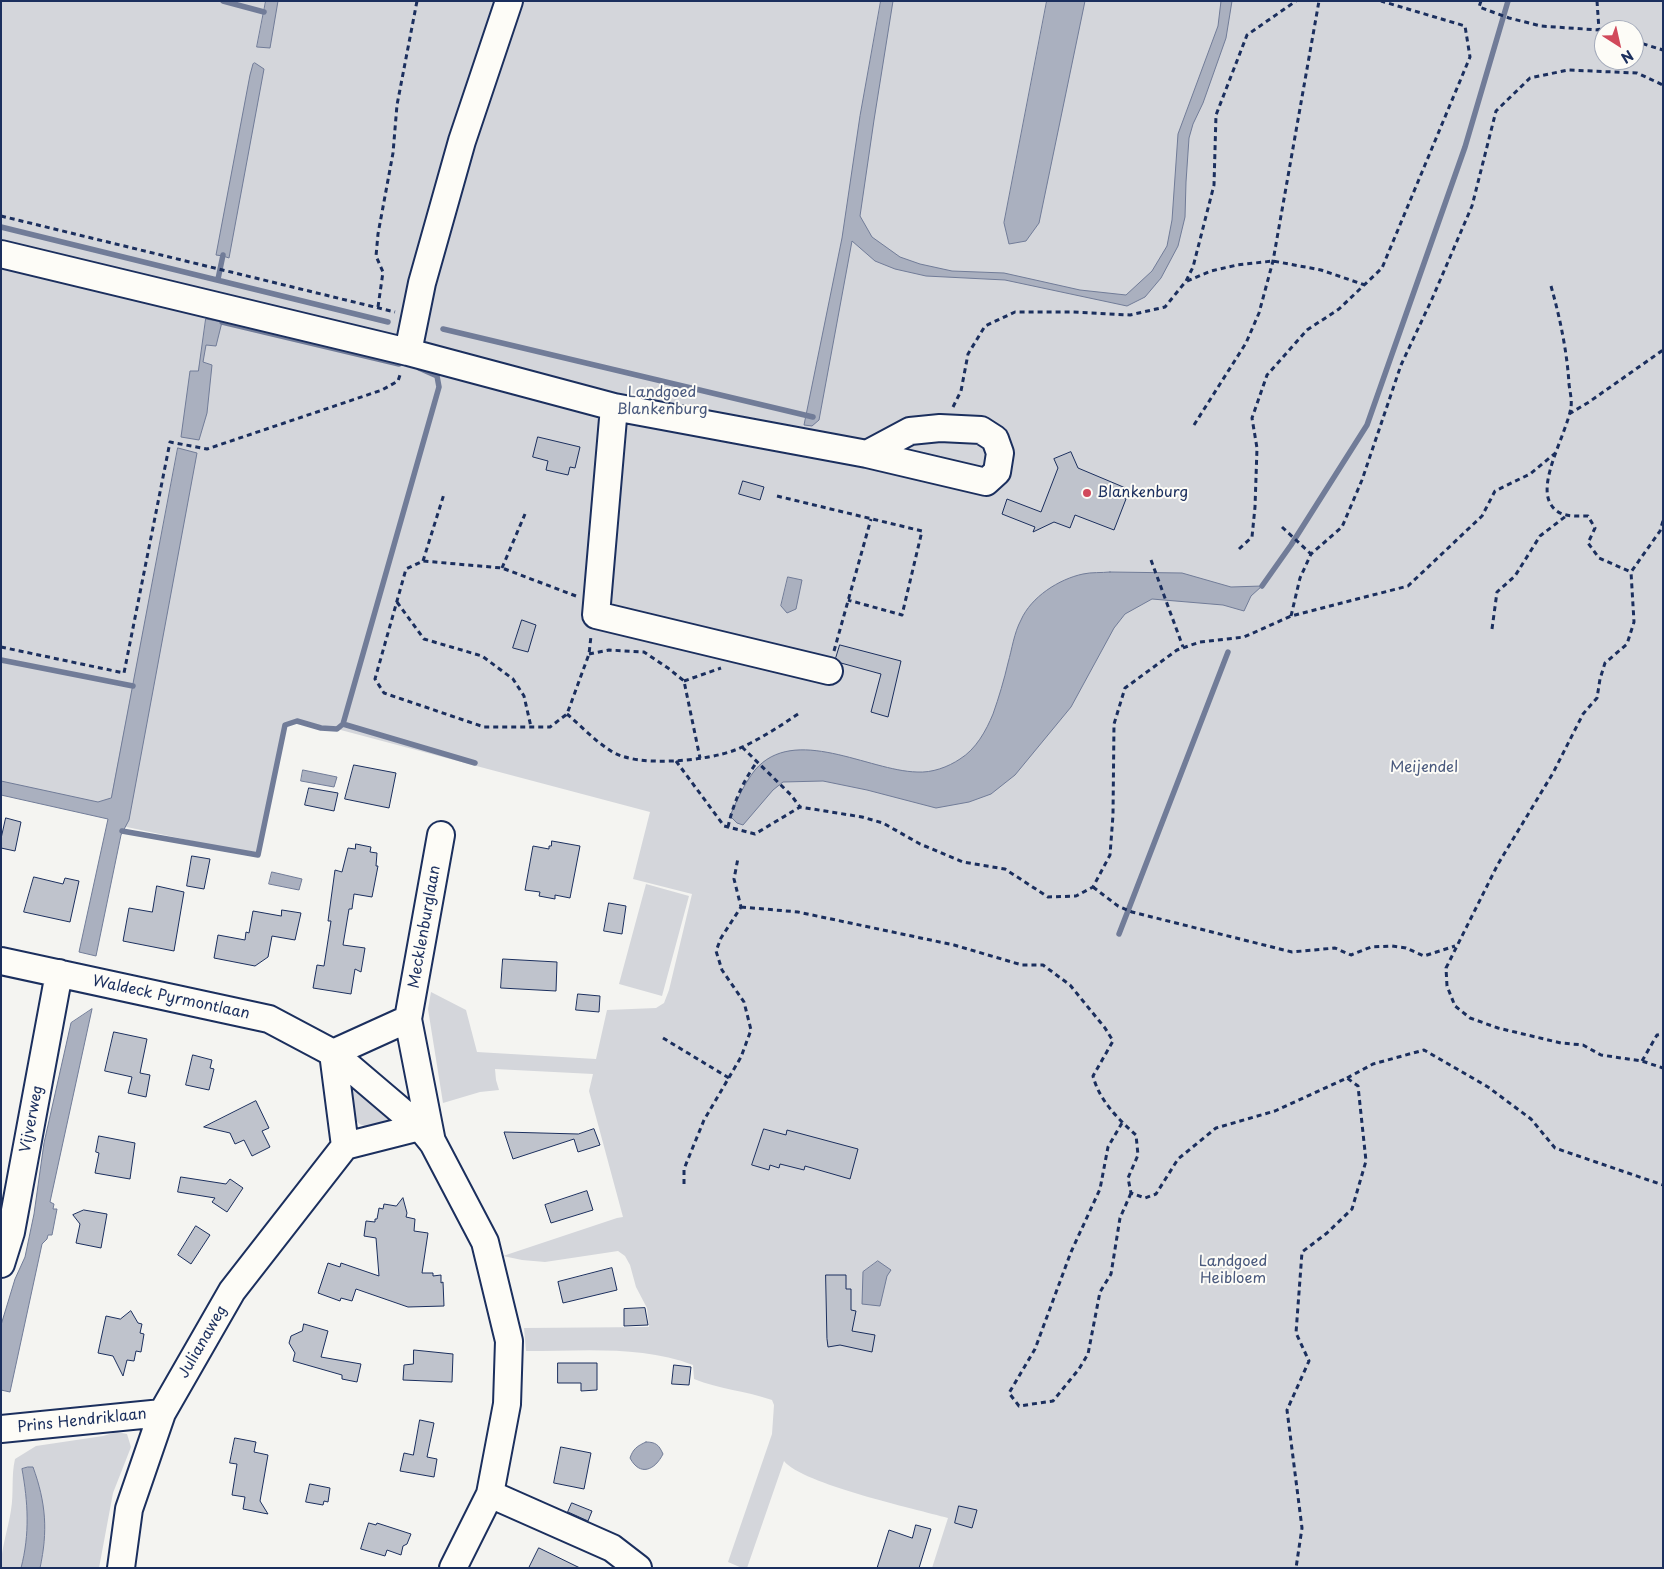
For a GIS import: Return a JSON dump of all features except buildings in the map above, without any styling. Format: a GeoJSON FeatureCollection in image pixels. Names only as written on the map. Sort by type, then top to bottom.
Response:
{"type":"FeatureCollection","features":[{"type":"Feature","properties":{"kind":"street"},"geometry":{"type":"LineString","coordinates":[[408,352],[422,283],[462,141],[508,1]]}},
{"type":"Feature","properties":{"kind":"street"},"geometry":{"type":"LineString","coordinates":[[1,254],[408,352],[614,407],[867,454],[986,482],[997,472],[1000,453],[995,439],[981,430],[940,428],[910,432],[867,454]]}},
{"type":"Feature","properties":{"kind":"street"},"geometry":{"type":"LineString","coordinates":[[614,407],[596,610],[829,671]]}},
{"type":"Feature","properties":{"kind":"street","name":"Mecklenburglaan"},"geometry":{"type":"LineString","coordinates":[[426,1135],[408,1019],[441,835]]}},
{"type":"Feature","properties":{"kind":"street","name":"Waldeck Pyrmontlaan"},"geometry":{"type":"LineString","coordinates":[[1,961],[270,1019],[333,1053],[426,1135]]}},
{"type":"Feature","properties":{"kind":"street","name":"Vijverweg"},"geometry":{"type":"LineString","coordinates":[[1,1264],[11,1232],[59,973]]}},
{"type":"Feature","properties":{"kind":"street"},"geometry":{"type":"LineString","coordinates":[[408,1019],[333,1053],[345,1146],[426,1135],[485,1242],[509,1341],[507,1404],[490,1494],[453,1568]]}},
{"type":"Feature","properties":{"kind":"street","name":"Julianaweg"},"geometry":{"type":"LineString","coordinates":[[121,1568],[129,1509],[162,1413],[232,1291],[345,1146]]}},
{"type":"Feature","properties":{"kind":"street","name":"Prins Hendriklaan"},"geometry":{"type":"LineString","coordinates":[[1,1429],[162,1413]]}},
{"type":"Feature","properties":{"kind":"street"},"geometry":{"type":"LineString","coordinates":[[490,1494],[612,1548],[638,1568]]}},
{"type":"Feature","properties":{"kind":"path"},"geometry":{"type":"LineString","coordinates":[[1,216],[378,307],[383,272],[376,256],[378,234],[393,153],[397,105],[417,1]]}},
{"type":"Feature","properties":{"kind":"path"},"geometry":{"type":"LineString","coordinates":[[940,428],[949,417],[961,391],[968,354],[985,326],[1014,312],[1073,312],[1130,315],[1165,307],[1186,281],[1192,267],[1214,185],[1216,115],[1243,44],[1247,35],[1296,1]]}},
{"type":"Feature","properties":{"kind":"path"},"geometry":{"type":"LineString","coordinates":[[1194,425],[1246,343],[1259,313],[1273,261],[1319,1]]}},
{"type":"Feature","properties":{"kind":"path"},"geometry":{"type":"LineString","coordinates":[[1239,549],[1252,537],[1257,448],[1252,418],[1267,375],[1307,330],[1340,309],[1382,268],[1470,57],[1465,26],[1380,1]]}},
{"type":"Feature","properties":{"kind":"path"},"geometry":{"type":"LineString","coordinates":[[1481,1],[1479,7],[1509,18],[1541,26],[1594,30]]}},
{"type":"Feature","properties":{"kind":"path"},"geometry":{"type":"LineString","coordinates":[[1597,1],[1598,20]]}},
{"type":"Feature","properties":{"kind":"path"},"geometry":{"type":"LineString","coordinates":[[1644,44],[1663,50]]}},
{"type":"Feature","properties":{"kind":"path"},"geometry":{"type":"LineString","coordinates":[[1291,616],[1300,578],[1311,554],[1342,527],[1362,480],[1401,365],[1472,206],[1496,111],[1530,78],[1568,70],[1637,73],[1663,85]]}},
{"type":"Feature","properties":{"kind":"path"},"geometry":{"type":"LineString","coordinates":[[1186,281],[1211,271],[1237,265],[1273,261],[1321,270],[1364,285]]}},
{"type":"Feature","properties":{"kind":"path"},"geometry":{"type":"LineString","coordinates":[[1551,286],[1568,365],[1571,406],[1558,451],[1548,477],[1547,492],[1550,503],[1557,511],[1566,516],[1588,516],[1595,528],[1588,543],[1598,558],[1631,572]]}},
{"type":"Feature","properties":{"kind":"path"},"geometry":{"type":"LineString","coordinates":[[1569,414],[1663,350]]}},
{"type":"Feature","properties":{"kind":"path"},"geometry":{"type":"LineString","coordinates":[[1,647],[124,673],[170,442],[207,449],[382,390],[398,381],[408,352]]}},
{"type":"Feature","properties":{"kind":"path"},"geometry":{"type":"LineString","coordinates":[[676,761],[724,826],[755,834],[800,808],[862,817],[883,824],[920,844],[963,862],[1005,869],[1048,897],[1076,896],[1093,887],[1110,855],[1113,815],[1114,724],[1125,688],[1177,650],[1200,642],[1244,637],[1291,616],[1408,586],[1482,516],[1495,491],[1530,474],[1558,451]]}},
{"type":"Feature","properties":{"kind":"path"},"geometry":{"type":"LineString","coordinates":[[423,561],[444,494]]}},
{"type":"Feature","properties":{"kind":"path"},"geometry":{"type":"LineString","coordinates":[[777,496],[922,531],[902,615],[848,600]]}},
{"type":"Feature","properties":{"kind":"path"},"geometry":{"type":"LineString","coordinates":[[502,568],[525,514]]}},
{"type":"Feature","properties":{"kind":"path"},"geometry":{"type":"LineString","coordinates":[[1492,629],[1497,592],[1515,576],[1540,536],[1566,516]]}},
{"type":"Feature","properties":{"kind":"path"},"geometry":{"type":"LineString","coordinates":[[829,671],[871,519]]}},
{"type":"Feature","properties":{"kind":"path"},"geometry":{"type":"LineString","coordinates":[[1663,521],[1660,531],[1631,572],[1634,622],[1627,644],[1605,663],[1597,698],[1583,714],[1553,773],[1498,864],[1446,968],[1446,986],[1455,1006],[1470,1018],[1498,1028],[1561,1043],[1583,1045],[1601,1055],[1642,1061],[1663,1068]]}},
{"type":"Feature","properties":{"kind":"path"},"geometry":{"type":"LineString","coordinates":[[1282,527],[1311,554]]}},
{"type":"Feature","properties":{"kind":"path"},"geometry":{"type":"LineString","coordinates":[[1151,560],[1183,648]]}},
{"type":"Feature","properties":{"kind":"path"},"geometry":{"type":"LineString","coordinates":[[423,561],[502,568],[566,592],[596,610],[589,654],[567,714],[550,727],[484,727],[384,693],[375,679],[406,569],[423,561]]}},
{"type":"Feature","properties":{"kind":"path"},"geometry":{"type":"LineString","coordinates":[[397,601],[424,639],[482,656],[513,679],[524,696],[531,727]]}},
{"type":"Feature","properties":{"kind":"path"},"geometry":{"type":"LineString","coordinates":[[589,654],[609,650],[644,652],[684,681],[700,758]]}},
{"type":"Feature","properties":{"kind":"path"},"geometry":{"type":"LineString","coordinates":[[684,681],[722,668]]}},
{"type":"Feature","properties":{"kind":"path"},"geometry":{"type":"LineString","coordinates":[[567,714],[612,752],[638,760],[676,761],[700,758],[742,747],[771,732],[801,712]]}},
{"type":"Feature","properties":{"kind":"path"},"geometry":{"type":"LineString","coordinates":[[742,747],[791,795],[800,808]]}},
{"type":"Feature","properties":{"kind":"path"},"geometry":{"type":"LineString","coordinates":[[728,827],[731,813],[748,774],[757,762]]}},
{"type":"Feature","properties":{"kind":"path"},"geometry":{"type":"LineString","coordinates":[[684,1184],[684,1169],[704,1120],[741,1057],[751,1030],[744,1002],[722,970],[716,951],[721,938],[741,907],[734,879],[738,858]]}},
{"type":"Feature","properties":{"kind":"path"},"geometry":{"type":"LineString","coordinates":[[1093,887],[1118,906],[1132,912],[1292,952],[1335,948],[1351,955],[1371,947],[1392,946],[1406,948],[1424,956],[1456,946]]}},
{"type":"Feature","properties":{"kind":"path"},"geometry":{"type":"LineString","coordinates":[[741,907],[798,912],[954,945],[1022,965],[1043,965],[1070,986],[1105,1028],[1112,1041],[1093,1076],[1096,1090],[1122,1123],[1136,1135],[1138,1155],[1128,1178],[1131,1193],[1120,1218],[1111,1274],[1100,1292],[1088,1354],[1079,1369],[1053,1401],[1019,1406],[1009,1393],[1035,1349],[1071,1252],[1100,1189],[1108,1147],[1122,1123]]}},
{"type":"Feature","properties":{"kind":"path"},"geometry":{"type":"LineString","coordinates":[[1642,1061],[1657,1035],[1663,1034]]}},
{"type":"Feature","properties":{"kind":"path"},"geometry":{"type":"LineString","coordinates":[[664,1038],[729,1078]]}},
{"type":"Feature","properties":{"kind":"path"},"geometry":{"type":"LineString","coordinates":[[1131,1193],[1145,1198],[1156,1194],[1178,1159],[1216,1128],[1275,1111],[1373,1064],[1424,1050],[1495,1092],[1531,1118],[1555,1148],[1663,1185]]}},
{"type":"Feature","properties":{"kind":"path"},"geometry":{"type":"LineString","coordinates":[[1296,1568],[1302,1528],[1287,1410],[1309,1361],[1296,1333],[1302,1252],[1328,1233],[1352,1209],[1366,1161],[1358,1086],[1347,1078]]}},
{"type":"Feature","properties":{"kind":"green space"},"geometry":{"type":"Polygon","coordinates":[[[1,1],[1663,1],[1663,1568],[932,1568],[948,1518],[835,1487],[795,1470],[784,1461],[747,1568],[742,1568],[728,1562],[772,1434],[774,1405],[772,1400],[694,1379],[693,1365],[653,1354],[611,1350],[526,1351],[524,1328],[649,1327],[647,1308],[636,1287],[630,1265],[625,1256],[618,1251],[545,1262],[503,1256],[623,1217],[589,1091],[593,1074],[495,1069],[499,1090],[480,1092],[443,1103],[428,1009],[431,992],[466,1010],[477,1052],[596,1059],[607,1010],[656,1008],[664,1003],[669,990],[692,894],[633,879],[650,812],[337,729],[321,728],[297,721],[285,725],[258,855],[122,826],[97,809],[1,788],[1,1]]]}},
{"type":"Feature","properties":{"kind":"green space"},"geometry":{"type":"Polygon","coordinates":[[[646,884],[689,896],[662,996],[619,984],[646,884]]]}},
{"type":"Feature","properties":{"kind":"green space"},"geometry":{"type":"Polygon","coordinates":[[[359,1086],[381,1108],[388,1119],[387,1124],[364,1126],[357,1121],[352,1109],[352,1094],[354,1088],[359,1086]]]}},
{"type":"Feature","properties":{"kind":"green space"},"geometry":{"type":"Polygon","coordinates":[[[117,1432],[127,1434],[131,1447],[113,1493],[99,1568],[40,1568],[44,1542],[44,1517],[33,1467],[22,1469],[26,1494],[27,1531],[21,1568],[1,1568],[2,1553],[12,1504],[15,1459],[36,1446],[103,1436],[117,1432]]]}},
{"type":"Feature","properties":{"kind":"water"},"geometry":{"type":"Polygon","coordinates":[[[266,1],[278,1],[270,48],[257,47],[266,1]]]}},
{"type":"Feature","properties":{"kind":"water"},"geometry":{"type":"Polygon","coordinates":[[[881,1],[893,1],[860,216],[872,237],[900,257],[920,264],[952,271],[1004,273],[1080,290],[1126,295],[1152,271],[1167,246],[1172,220],[1178,134],[1218,26],[1221,1],[1232,1],[1226,38],[1189,138],[1185,217],[1178,246],[1161,278],[1145,297],[1127,306],[1005,280],[926,276],[895,269],[875,261],[852,241],[819,420],[812,426],[804,425],[842,238],[860,116],[881,1]]]}},
{"type":"Feature","properties":{"kind":"water"},"geometry":{"type":"Polygon","coordinates":[[[1047,1],[1085,1],[1039,223],[1026,241],[1009,244],[1004,223],[1047,1]]]}},
{"type":"Feature","properties":{"kind":"water"},"geometry":{"type":"Polygon","coordinates":[[[255,63],[264,69],[229,258],[216,255],[250,75],[255,63]]]}},
{"type":"Feature","properties":{"kind":"water"},"geometry":{"type":"Polygon","coordinates":[[[206,319],[222,322],[216,346],[206,345],[203,362],[212,365],[207,413],[199,440],[181,437],[190,371],[198,371],[206,319]]]}},
{"type":"Feature","properties":{"kind":"water"},"geometry":{"type":"Polygon","coordinates":[[[178,448],[197,453],[129,820],[121,835],[96,956],[79,952],[108,819],[1,795],[1,781],[98,802],[111,798],[178,448]]]}},
{"type":"Feature","properties":{"kind":"water"},"geometry":{"type":"Polygon","coordinates":[[[1086,573],[1182,573],[1231,587],[1262,586],[1251,596],[1244,611],[1223,605],[1152,599],[1125,614],[1114,628],[1071,707],[1015,775],[991,794],[969,802],[936,808],[823,781],[783,782],[773,790],[743,825],[737,823],[730,816],[744,786],[755,770],[771,757],[790,751],[811,750],[833,753],[898,770],[917,772],[940,769],[960,759],[976,745],[984,733],[995,708],[1017,630],[1021,620],[1032,604],[1047,590],[1074,576],[1086,573]]]}},
{"type":"Feature","properties":{"kind":"water"},"geometry":{"type":"Polygon","coordinates":[[[788,577],[802,580],[796,609],[787,613],[781,606],[788,577]]]}},
{"type":"Feature","properties":{"kind":"water"},"geometry":{"type":"Polygon","coordinates":[[[303,770],[337,777],[334,787],[301,781],[303,770]]]}},
{"type":"Feature","properties":{"kind":"water"},"geometry":{"type":"Polygon","coordinates":[[[272,872],[302,879],[299,890],[269,884],[272,872]]]}},
{"type":"Feature","properties":{"kind":"water"},"geometry":{"type":"Polygon","coordinates":[[[92,1009],[50,1202],[54,1204],[53,1209],[57,1209],[52,1235],[48,1235],[42,1244],[10,1392],[1,1390],[1,1325],[15,1279],[25,1257],[34,1214],[44,1143],[71,1023],[92,1009]]]}},
{"type":"Feature","properties":{"kind":"water"},"geometry":{"type":"Polygon","coordinates":[[[878,1261],[891,1270],[887,1276],[880,1306],[862,1304],[863,1272],[878,1261]]]}},
{"type":"Feature","properties":{"kind":"water"},"geometry":{"type":"Polygon","coordinates":[[[646,1442],[657,1445],[663,1454],[660,1460],[652,1467],[647,1469],[638,1468],[630,1458],[636,1448],[646,1442]]]}},
{"type":"Feature","properties":{"kind":"water"},"geometry":{"type":"Polygon","coordinates":[[[33,1467],[43,1505],[45,1529],[40,1568],[21,1568],[27,1530],[26,1494],[22,1469],[33,1467]]]}},
{"type":"Feature","properties":{"kind":"waterway"},"geometry":{"type":"LineString","coordinates":[[223,1],[264,12]]}},
{"type":"Feature","properties":{"kind":"waterway"},"geometry":{"type":"LineString","coordinates":[[1262,586],[1291,545],[1367,425],[1465,147],[1508,1]]}},
{"type":"Feature","properties":{"kind":"waterway"},"geometry":{"type":"LineString","coordinates":[[1,227],[388,322]]}},
{"type":"Feature","properties":{"kind":"waterway"},"geometry":{"type":"LineString","coordinates":[[218,279],[223,255]]}},
{"type":"Feature","properties":{"kind":"waterway"},"geometry":{"type":"LineString","coordinates":[[222,322],[399,364]]}},
{"type":"Feature","properties":{"kind":"waterway"},"geometry":{"type":"LineString","coordinates":[[443,329],[813,417]]}},
{"type":"Feature","properties":{"kind":"waterway"},"geometry":{"type":"LineString","coordinates":[[122,831],[258,855],[285,725],[297,721],[321,728],[337,729],[343,724],[439,387],[437,376],[419,368]]}},
{"type":"Feature","properties":{"kind":"waterway"},"geometry":{"type":"LineString","coordinates":[[1119,934],[1228,652]]}},
{"type":"Feature","properties":{"kind":"waterway"},"geometry":{"type":"LineString","coordinates":[[1,660],[133,686]]}},
{"type":"Feature","properties":{"kind":"waterway"},"geometry":{"type":"LineString","coordinates":[[343,724],[475,763]]}},
{"type":"Feature","properties":{"kind":"place","name":"Blankenburg"},"geometry":{"type":"Point","coordinates":[1087,493]}},
{"type":"Feature","properties":{"kind":"park label","name":"Landgoed Blankenburg"},"geometry":{"type":"Point","coordinates":[662,402]}},
{"type":"Feature","properties":{"kind":"park label","name":"Meijendel"},"geometry":{"type":"Point","coordinates":[1424,768]}},
{"type":"Feature","properties":{"kind":"park label","name":"Landgoed Heibloem"},"geometry":{"type":"Point","coordinates":[1233,1270]}}]}
